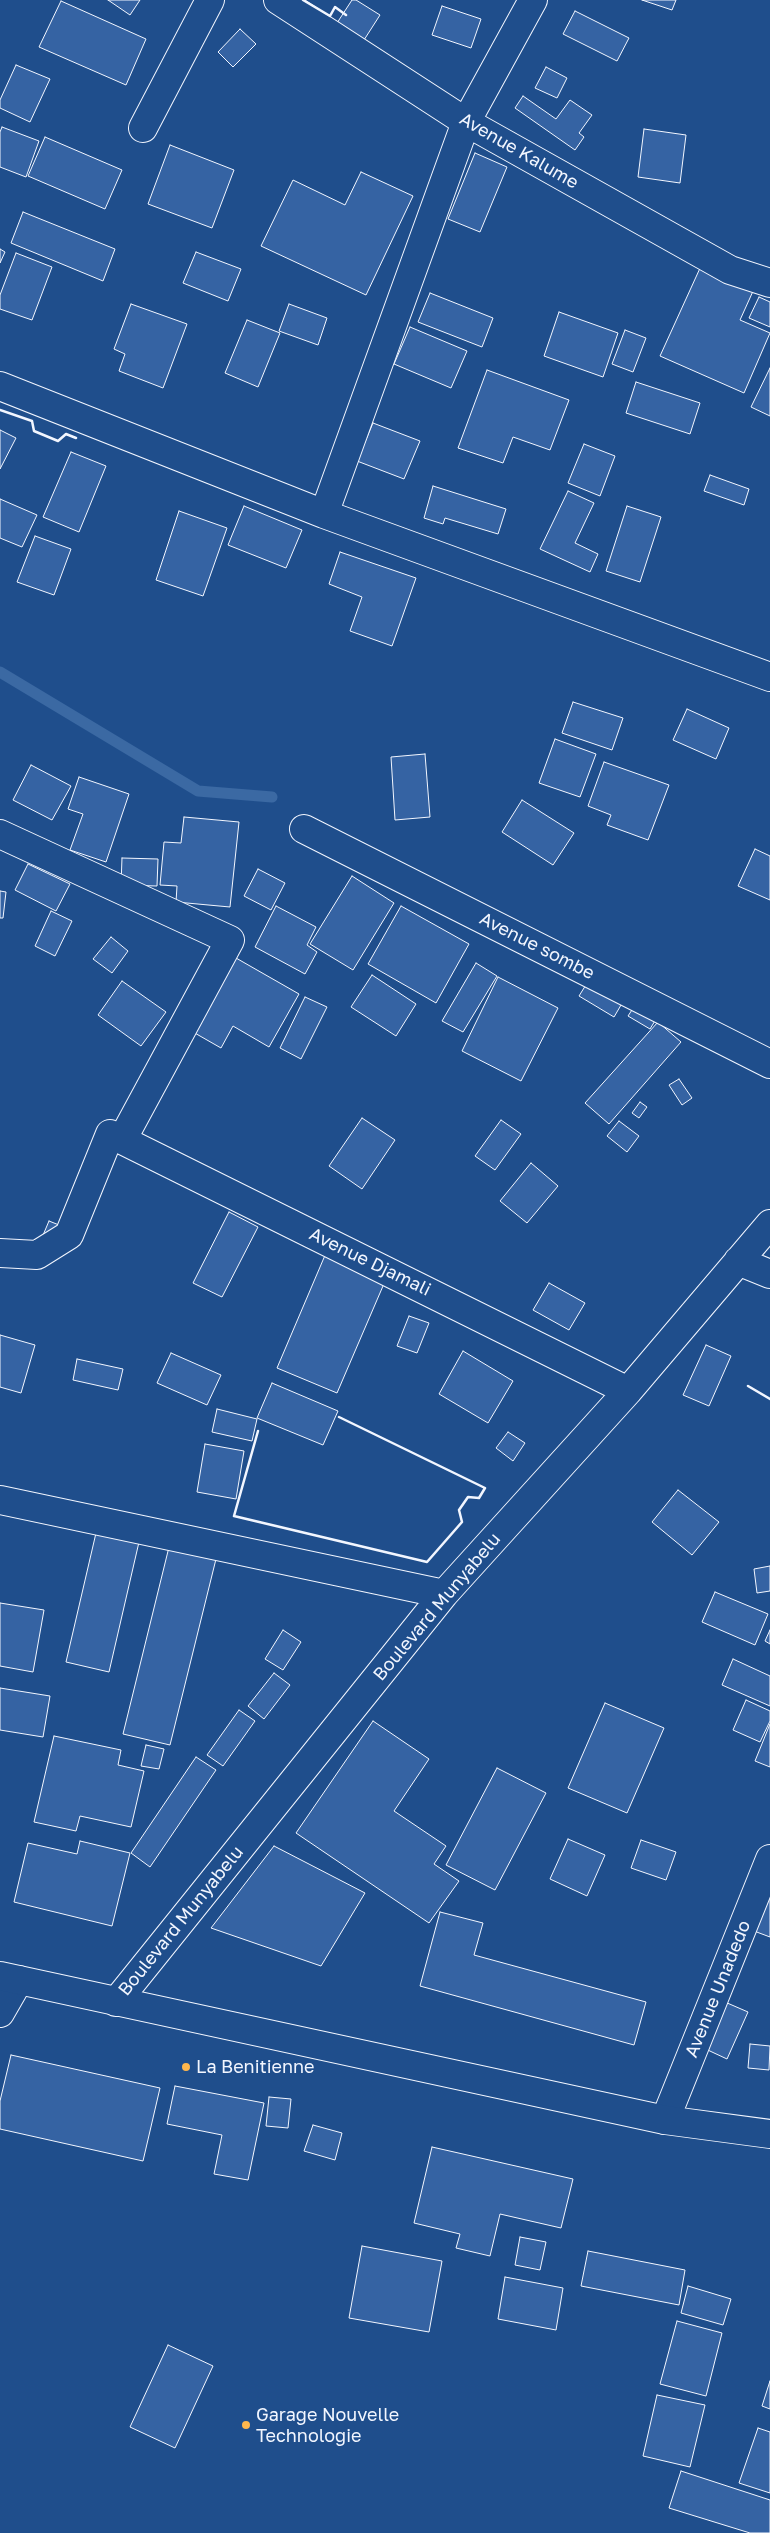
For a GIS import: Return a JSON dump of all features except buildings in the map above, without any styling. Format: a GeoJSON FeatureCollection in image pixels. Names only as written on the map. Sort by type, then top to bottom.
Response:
{"type":"FeatureCollection","features":[{"type":"Feature","properties":{"kind":"main road"},"geometry":{"type":"LineString","coordinates":[[142,128],[210,0]]}},
{"type":"Feature","properties":{"kind":"main road","name":"Avenue Kalume"},"geometry":{"type":"LineString","coordinates":[[278,0],[466,122],[730,270],[770,283]]}},
{"type":"Feature","properties":{"kind":"main road"},"geometry":{"type":"LineString","coordinates":[[324,514],[466,122],[532,0]]}},
{"type":"Feature","properties":{"kind":"main road"},"geometry":{"type":"LineString","coordinates":[[0,386],[324,514],[770,677]]}},
{"type":"Feature","properties":{"kind":"main road","name":"Avenue sombe"},"geometry":{"type":"LineString","coordinates":[[304,829],[770,1064]]}},
{"type":"Feature","properties":{"kind":"main road"},"geometry":{"type":"LineString","coordinates":[[0,834],[230,940],[116,1137],[69,1235],[37,1255],[0,1253]]}},
{"type":"Feature","properties":{"kind":"main road","name":"Avenue Djamali"},"geometry":{"type":"LineString","coordinates":[[116,1137],[628,1392]]}},
{"type":"Feature","properties":{"kind":"main road","name":"Boulevard Munyabelu"},"geometry":{"type":"LineString","coordinates":[[116,2002],[444,1594],[628,1392],[770,1224]]}},
{"type":"Feature","properties":{"kind":"main road"},"geometry":{"type":"LineString","coordinates":[[738,1261],[770,1274]]}},
{"type":"Feature","properties":{"kind":"main road"},"geometry":{"type":"LineString","coordinates":[[0,1500],[444,1594]]}},
{"type":"Feature","properties":{"kind":"main road","name":"Avenue Unadedo"},"geometry":{"type":"LineString","coordinates":[[665,2120],[770,1859]]}},
{"type":"Feature","properties":{"kind":"main road"},"geometry":{"type":"LineString","coordinates":[[0,2013],[10,1978],[665,2120],[770,2134]]}},
{"type":"Feature","properties":{"kind":"waterway"},"geometry":{"type":"LineString","coordinates":[[0,672],[198,791],[272,797]]}},
{"type":"Feature","properties":{"kind":"wall"},"geometry":{"type":"LineString","coordinates":[[303,0],[330,16],[335,7],[346,15]]}},
{"type":"Feature","properties":{"kind":"wall"},"geometry":{"type":"LineString","coordinates":[[0,410],[32,421],[34,431],[58,441],[66,434],[76,438]]}},
{"type":"Feature","properties":{"kind":"wall"},"geometry":{"type":"LineString","coordinates":[[748,1386],[770,1399]]}},
{"type":"Feature","properties":{"kind":"wall"},"geometry":{"type":"LineString","coordinates":[[258,1431],[234,1516],[427,1562],[462,1522],[459,1510],[468,1497],[479,1498],[485,1488],[339,1417]]}},
{"type":"Feature","properties":{"kind":"place","name":"La Benitienne"},"geometry":{"type":"Point","coordinates":[186,2067]}},
{"type":"Feature","properties":{"kind":"place","name":"Garage Nouvelle Technologie"},"geometry":{"type":"Point","coordinates":[246,2425]}}]}
